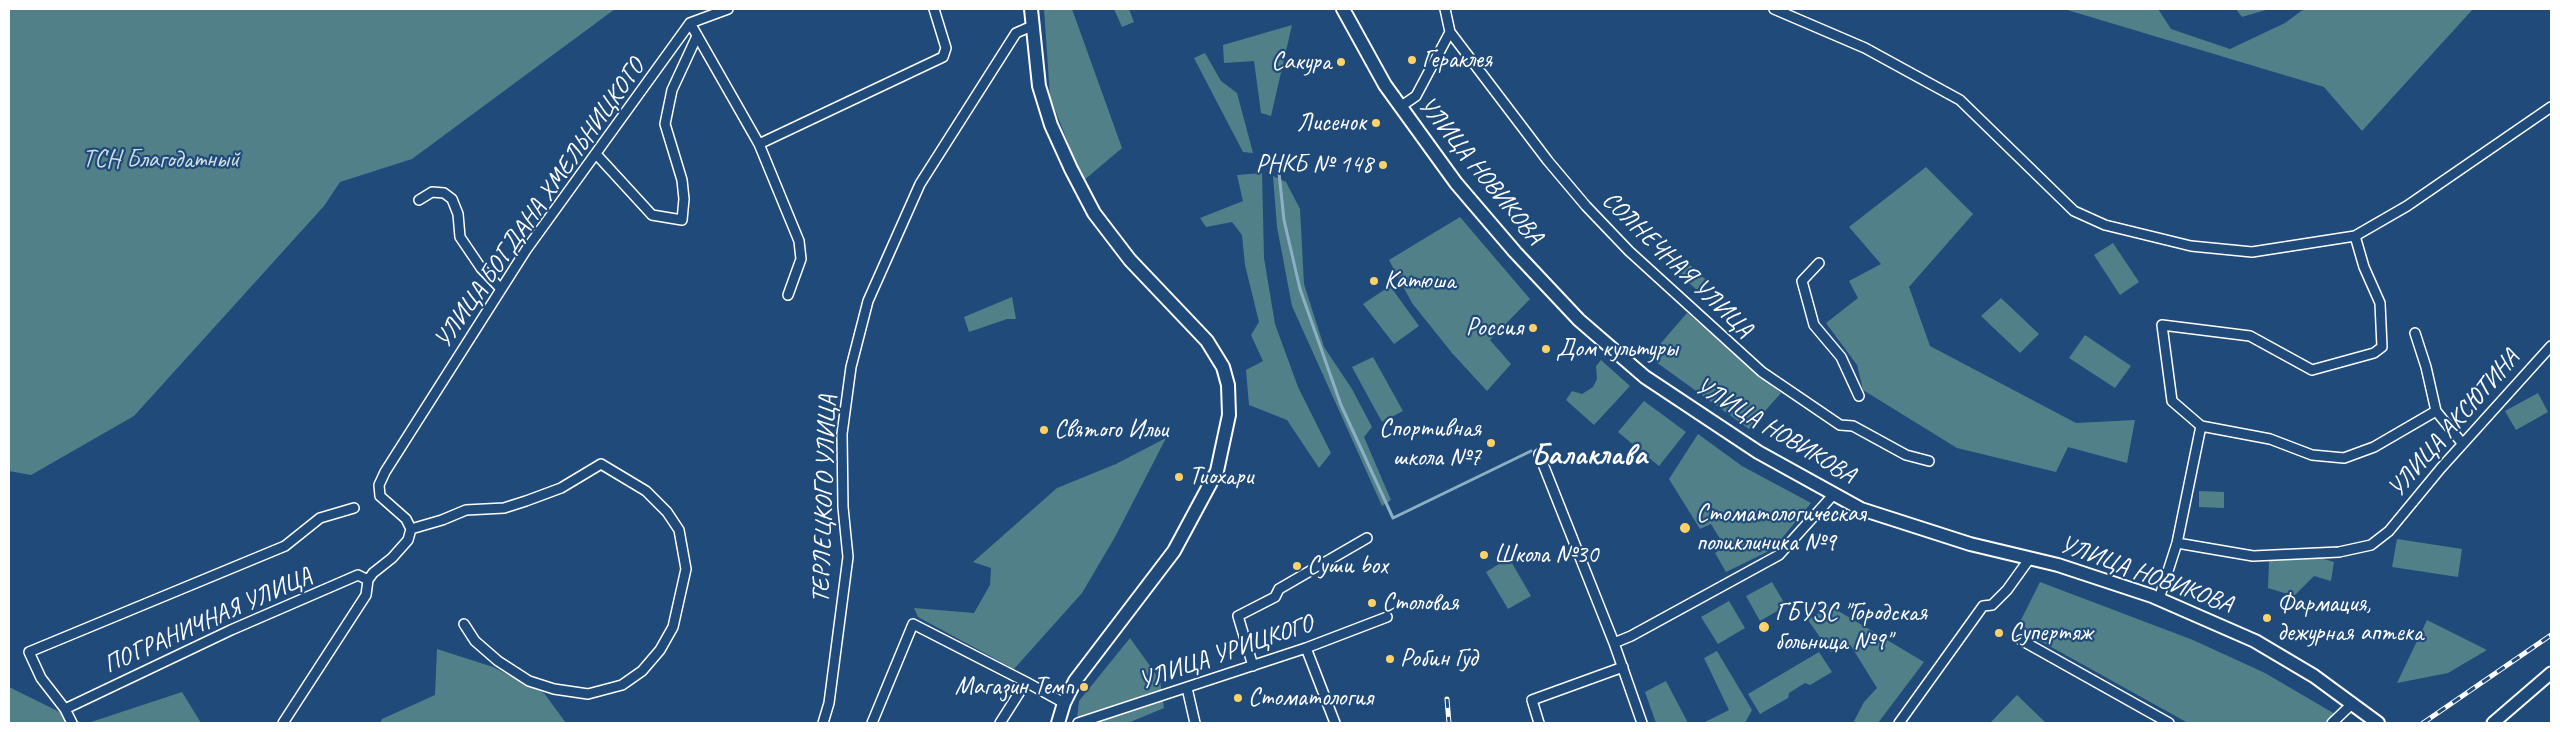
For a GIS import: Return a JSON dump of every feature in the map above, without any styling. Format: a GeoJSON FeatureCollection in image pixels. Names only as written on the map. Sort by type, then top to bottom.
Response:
{"type":"FeatureCollection","features":[{"type":"Feature","properties":{"kind":"main road"},"geometry":{"type":"LineString","coordinates":[[1031,9],[1039,86],[1051,125],[1094,213],[1130,260],[1207,341],[1223,367],[1229,415],[1216,471],[1174,551],[1076,681],[1064,703],[1058,723]]}},
{"type":"Feature","properties":{"kind":"main road","name":"УЛИЦА НОВИКОВА"},"geometry":{"type":"LineString","coordinates":[[1343,9],[1400,106],[1456,183],[1515,252],[1578,320],[1645,377],[1758,452],[1870,512],[1970,544],[2058,564],[2159,599],[2255,641],[2314,676],[2354,703],[2378,723]]}},
{"type":"Feature","properties":{"kind":"street"},"geometry":{"type":"LineString","coordinates":[[728,9],[690,23],[759,144],[799,241],[801,259],[788,295]]}},
{"type":"Feature","properties":{"kind":"street"},"geometry":{"type":"LineString","coordinates":[[759,144],[943,57],[946,48],[934,9]]}},
{"type":"Feature","properties":{"kind":"street"},"geometry":{"type":"LineString","coordinates":[[1400,106],[1416,96],[1450,32],[1445,9]]}},
{"type":"Feature","properties":{"kind":"street"},"geometry":{"type":"LineString","coordinates":[[1774,9],[1865,48],[1960,100],[2074,212],[2105,226],[2191,246],[2252,252],[2355,236],[2407,206],[2551,107]]}},
{"type":"Feature","properties":{"kind":"street","name":"УЛИЦА БОГДАНА ХМЕЛЬНИЦКОГО"},"geometry":{"type":"LineString","coordinates":[[411,529],[406,519],[380,496],[379,486],[386,472],[526,250],[690,23]]}},
{"type":"Feature","properties":{"kind":"street","name":"ТЕРЛЕЦКОГО УЛИЦА"},"geometry":{"type":"LineString","coordinates":[[823,723],[829,704],[848,557],[843,507],[842,434],[851,367],[868,301],[920,184],[1016,34],[1032,26]]}},
{"type":"Feature","properties":{"kind":"street","name":"СОЛНЕЧНАЯ УЛИЦА"},"geometry":{"type":"LineString","coordinates":[[1450,32],[1548,160],[1586,206],[1629,251],[1756,366],[1840,425],[1853,426],[1906,455],[1929,461]]}},
{"type":"Feature","properties":{"kind":"street"},"geometry":{"type":"LineString","coordinates":[[596,154],[652,215],[682,220],[684,199],[682,180],[665,124],[672,90],[697,36]]}},
{"type":"Feature","properties":{"kind":"street"},"geometry":{"type":"LineString","coordinates":[[419,200],[432,192],[444,193],[452,199],[458,214],[460,237],[481,268],[502,289]]}},
{"type":"Feature","properties":{"kind":"street"},"geometry":{"type":"LineString","coordinates":[[2159,599],[2177,542],[2200,426],[2172,401],[2162,325],[2250,336],[2312,370],[2374,353],[2382,347],[2380,303],[2364,267],[2355,236]]}},
{"type":"Feature","properties":{"kind":"street"},"geometry":{"type":"LineString","coordinates":[[1819,263],[1802,281],[1814,325],[1841,357],[1859,396]]}},
{"type":"Feature","properties":{"kind":"street"},"geometry":{"type":"LineString","coordinates":[[2415,333],[2426,367],[2436,411],[2462,443]]}},
{"type":"Feature","properties":{"kind":"street","name":"УЛИЦА АКСЮТИНА"},"geometry":{"type":"LineString","coordinates":[[2177,542],[2253,556],[2339,552],[2371,546],[2389,530],[2462,443],[2551,346]]}},
{"type":"Feature","properties":{"kind":"street","name":"УЛИЦА АКСЮТИНА"},"geometry":{"type":"LineString","coordinates":[[2200,426],[2270,440],[2312,455],[2344,458],[2374,447],[2436,411]]}},
{"type":"Feature","properties":{"kind":"street"},"geometry":{"type":"LineString","coordinates":[[1540,454],[1614,643],[1642,723]]}},
{"type":"Feature","properties":{"kind":"street"},"geometry":{"type":"LineString","coordinates":[[283,723],[366,595],[368,580],[408,540],[411,529],[442,520],[466,510],[504,508],[526,501],[561,488],[601,464],[646,491],[667,512],[679,530],[686,569],[673,627],[654,657],[642,671],[622,685],[588,694],[554,689],[530,681],[498,661],[480,646],[464,624]]}},
{"type":"Feature","properties":{"kind":"street"},"geometry":{"type":"LineString","coordinates":[[1614,643],[1631,636],[1779,555],[1834,494]]}},
{"type":"Feature","properties":{"kind":"street"},"geometry":{"type":"LineString","coordinates":[[72,723],[66,709],[41,678],[29,652],[285,546],[320,518],[354,508]]}},
{"type":"Feature","properties":{"kind":"street"},"geometry":{"type":"LineString","coordinates":[[1253,666],[1238,616],[1275,597],[1279,589],[1367,538]]}},
{"type":"Feature","properties":{"kind":"street"},"geometry":{"type":"LineString","coordinates":[[1899,723],[1983,606],[1992,605],[2007,590],[2030,558]]}},
{"type":"Feature","properties":{"kind":"street","name":"ПОГРАНИЧНАЯ УЛИЦА"},"geometry":{"type":"LineString","coordinates":[[66,709],[230,630],[358,575],[368,580]]}},
{"type":"Feature","properties":{"kind":"street","name":"УЛИЦА УРИЦКОГО"},"geometry":{"type":"LineString","coordinates":[[1078,723],[1306,648],[1387,617]]}},
{"type":"Feature","properties":{"kind":"street"},"geometry":{"type":"LineString","coordinates":[[872,723],[912,624],[1064,703]]}},
{"type":"Feature","properties":{"kind":"street"},"geometry":{"type":"LineString","coordinates":[[2021,640],[2169,723]]}},
{"type":"Feature","properties":{"kind":"street"},"geometry":{"type":"LineString","coordinates":[[1306,648],[1335,723]]}},
{"type":"Feature","properties":{"kind":"street"},"geometry":{"type":"LineString","coordinates":[[1539,723],[1532,700],[1623,667]]}},
{"type":"Feature","properties":{"kind":"street"},"geometry":{"type":"LineString","coordinates":[[2493,723],[2551,673]]}},
{"type":"Feature","properties":{"kind":"street"},"geometry":{"type":"LineString","coordinates":[[1000,723],[1026,682]]}},
{"type":"Feature","properties":{"kind":"street"},"geometry":{"type":"LineString","coordinates":[[1188,688],[1195,723]]}},
{"type":"Feature","properties":{"kind":"street"},"geometry":{"type":"LineString","coordinates":[[2332,723],[2354,703]]}},
{"type":"Feature","properties":{"kind":"green space","name":"ТСН Благодатный"},"geometry":{"type":"Polygon","coordinates":[[[9,9],[615,9],[412,159],[340,182],[324,206],[134,416],[31,475],[9,471],[9,9]]]}},
{"type":"Feature","properties":{"kind":"green space"},"geometry":{"type":"Polygon","coordinates":[[[1044,9],[1072,9],[1122,148],[1083,181],[1050,97],[1044,9]]]}},
{"type":"Feature","properties":{"kind":"green space"},"geometry":{"type":"Polygon","coordinates":[[[1114,9],[1129,9],[1134,22],[1122,27],[1114,9]]]}},
{"type":"Feature","properties":{"kind":"green space"},"geometry":{"type":"Polygon","coordinates":[[[2064,9],[2158,9],[2171,29],[2230,49],[2285,23],[2304,9],[2473,9],[2362,131],[2324,87],[2064,9]]]}},
{"type":"Feature","properties":{"kind":"green space"},"geometry":{"type":"Polygon","coordinates":[[[2236,9],[2269,9],[2242,17],[2236,9]]]}},
{"type":"Feature","properties":{"kind":"green space"},"geometry":{"type":"Polygon","coordinates":[[[1292,25],[1271,116],[1261,113],[1254,61],[1224,63],[1223,45],[1292,25]]]}},
{"type":"Feature","properties":{"kind":"green space"},"geometry":{"type":"Polygon","coordinates":[[[1205,53],[1221,81],[1237,93],[1253,153],[1243,152],[1194,58],[1205,53]]]}},
{"type":"Feature","properties":{"kind":"green space"},"geometry":{"type":"Polygon","coordinates":[[[1926,167],[1973,214],[1909,287],[1930,346],[2076,423],[2135,420],[2127,463],[2068,447],[2056,472],[1957,448],[1863,390],[1857,365],[1826,323],[1858,298],[1849,281],[1881,264],[1849,227],[1926,167]]]}},
{"type":"Feature","properties":{"kind":"green space"},"geometry":{"type":"Polygon","coordinates":[[[1262,173],[1264,258],[1275,324],[1298,387],[1331,453],[1319,468],[1287,420],[1249,405],[1246,370],[1263,361],[1251,335],[1259,322],[1245,265],[1242,235],[1232,222],[1206,227],[1200,218],[1243,201],[1237,175],[1262,173]]]}},
{"type":"Feature","properties":{"kind":"green space"},"geometry":{"type":"Polygon","coordinates":[[[1273,176],[1286,182],[1300,209],[1304,284],[1324,347],[1352,389],[1372,427],[1364,437],[1391,500],[1382,506],[1292,306],[1277,227],[1273,176]]]}},
{"type":"Feature","properties":{"kind":"green space"},"geometry":{"type":"Polygon","coordinates":[[[1460,217],[1530,299],[1490,340],[1511,364],[1487,391],[1452,353],[1412,303],[1389,260],[1460,217]]]}},
{"type":"Feature","properties":{"kind":"green space"},"geometry":{"type":"Polygon","coordinates":[[[2113,243],[2139,282],[2120,295],[2094,255],[2113,243]]]}},
{"type":"Feature","properties":{"kind":"green space"},"geometry":{"type":"Polygon","coordinates":[[[1690,265],[1706,280],[1697,290],[1680,275],[1690,265]]]}},
{"type":"Feature","properties":{"kind":"green space"},"geometry":{"type":"Polygon","coordinates":[[[1390,286],[1419,326],[1394,344],[1363,304],[1390,286]]]}},
{"type":"Feature","properties":{"kind":"green space"},"geometry":{"type":"Polygon","coordinates":[[[1012,297],[1016,319],[1007,319],[969,332],[964,317],[1012,297]]]}},
{"type":"Feature","properties":{"kind":"green space"},"geometry":{"type":"Polygon","coordinates":[[[2001,298],[2039,334],[2020,353],[1981,316],[2001,298]]]}},
{"type":"Feature","properties":{"kind":"green space"},"geometry":{"type":"Polygon","coordinates":[[[1687,313],[1781,393],[1749,429],[1649,357],[1687,313]]]}},
{"type":"Feature","properties":{"kind":"green space"},"geometry":{"type":"Polygon","coordinates":[[[2085,335],[2131,366],[2115,388],[2069,358],[2085,335]]]}},
{"type":"Feature","properties":{"kind":"green space"},"geometry":{"type":"Polygon","coordinates":[[[1373,357],[1403,411],[1382,422],[1352,367],[1373,357]]]}},
{"type":"Feature","properties":{"kind":"green space"},"geometry":{"type":"Polygon","coordinates":[[[1601,360],[1630,386],[1594,425],[1566,400],[1572,391],[1582,394],[1593,387],[1597,379],[1596,366],[1601,360]]]}},
{"type":"Feature","properties":{"kind":"green space"},"geometry":{"type":"Polygon","coordinates":[[[2538,393],[2548,412],[2516,430],[2505,411],[2538,393]]]}},
{"type":"Feature","properties":{"kind":"green space"},"geometry":{"type":"Polygon","coordinates":[[[1644,401],[1686,432],[1659,466],[1618,432],[1644,401]]]}},
{"type":"Feature","properties":{"kind":"green space"},"geometry":{"type":"Polygon","coordinates":[[[1698,434],[1742,466],[1811,503],[1773,549],[1726,572],[1715,553],[1725,547],[1711,524],[1700,529],[1669,479],[1698,434]]]}},
{"type":"Feature","properties":{"kind":"green space"},"geometry":{"type":"Polygon","coordinates":[[[1166,438],[1115,537],[1082,593],[1014,669],[918,617],[914,608],[974,613],[990,585],[991,568],[973,562],[1057,488],[1116,464],[1166,438]]]}},
{"type":"Feature","properties":{"kind":"green space"},"geometry":{"type":"Polygon","coordinates":[[[2199,491],[2224,492],[2224,508],[2199,507],[2199,491]]]}},
{"type":"Feature","properties":{"kind":"green space"},"geometry":{"type":"Polygon","coordinates":[[[2397,539],[2462,549],[2458,577],[2392,567],[2397,539]]]}},
{"type":"Feature","properties":{"kind":"green space"},"geometry":{"type":"Polygon","coordinates":[[[1509,558],[1531,596],[1508,609],[1486,572],[1509,558]]]}},
{"type":"Feature","properties":{"kind":"green space"},"geometry":{"type":"Polygon","coordinates":[[[2321,558],[2334,562],[2331,581],[2314,576],[2294,596],[2268,588],[2269,561],[2321,558]]]}},
{"type":"Feature","properties":{"kind":"green space"},"geometry":{"type":"Polygon","coordinates":[[[1772,582],[1786,606],[1760,621],[1746,596],[1772,582]]]}},
{"type":"Feature","properties":{"kind":"green space"},"geometry":{"type":"Polygon","coordinates":[[[2040,582],[2193,640],[2265,673],[2335,714],[2325,723],[2188,723],[2017,628],[2040,582]]]}},
{"type":"Feature","properties":{"kind":"green space"},"geometry":{"type":"Polygon","coordinates":[[[1729,601],[1745,628],[1718,644],[1701,617],[1729,601]]]}},
{"type":"Feature","properties":{"kind":"green space"},"geometry":{"type":"Polygon","coordinates":[[[1830,606],[1924,662],[1878,723],[1853,723],[1864,702],[1877,688],[1851,646],[1830,652],[1808,620],[1830,606]]]}},
{"type":"Feature","properties":{"kind":"green space"},"geometry":{"type":"Polygon","coordinates":[[[2427,620],[2487,650],[2448,673],[2397,683],[2427,620]]]}},
{"type":"Feature","properties":{"kind":"green space"},"geometry":{"type":"Polygon","coordinates":[[[1130,638],[1160,680],[1164,708],[1128,723],[1080,723],[1077,719],[1079,701],[1130,638]]]}},
{"type":"Feature","properties":{"kind":"green space"},"geometry":{"type":"Polygon","coordinates":[[[437,649],[493,667],[544,693],[566,723],[380,723],[382,719],[435,695],[437,649]]]}},
{"type":"Feature","properties":{"kind":"green space"},"geometry":{"type":"Polygon","coordinates":[[[1717,651],[1752,710],[1745,723],[1703,723],[1729,710],[1704,658],[1717,651]]]}},
{"type":"Feature","properties":{"kind":"green space"},"geometry":{"type":"Polygon","coordinates":[[[1819,652],[1832,672],[1810,685],[1805,683],[1789,693],[1788,698],[1760,714],[1748,694],[1819,652]]]}},
{"type":"Feature","properties":{"kind":"green space"},"geometry":{"type":"Polygon","coordinates":[[[1666,681],[1688,723],[1656,723],[1645,692],[1666,681]]]}},
{"type":"Feature","properties":{"kind":"green space"},"geometry":{"type":"Polygon","coordinates":[[[9,687],[82,723],[9,723],[9,687]]]}},
{"type":"Feature","properties":{"kind":"green space"},"geometry":{"type":"Polygon","coordinates":[[[182,692],[201,723],[88,723],[182,692]]]}},
{"type":"Feature","properties":{"kind":"green space"},"geometry":{"type":"Polygon","coordinates":[[[2017,695],[2046,723],[1990,723],[2017,695]]]}},
{"type":"Feature","properties":{"kind":"waterway"},"geometry":{"type":"LineString","coordinates":[[1279,173],[1284,220],[1300,289],[1341,405],[1393,518],[1531,451]]}},
{"type":"Feature","properties":{"kind":"railway"},"geometry":{"type":"LineString","coordinates":[[2423,723],[2551,635]]}},
{"type":"Feature","properties":{"kind":"railway"},"geometry":{"type":"LineString","coordinates":[[1447,699],[1449,723]]}},
{"type":"Feature","properties":{"kind":"place","name":"Гераклея"},"geometry":{"type":"Point","coordinates":[1412,60]}},
{"type":"Feature","properties":{"kind":"place","name":"Сакура"},"geometry":{"type":"Point","coordinates":[1341,62]}},
{"type":"Feature","properties":{"kind":"place","name":"Лисенок"},"geometry":{"type":"Point","coordinates":[1376,123]}},
{"type":"Feature","properties":{"kind":"place","name":"РНКБ № 148"},"geometry":{"type":"Point","coordinates":[1383,165]}},
{"type":"Feature","properties":{"kind":"place","name":"Катюша"},"geometry":{"type":"Point","coordinates":[1374,281]}},
{"type":"Feature","properties":{"kind":"place","name":"Россия"},"geometry":{"type":"Point","coordinates":[1533,328]}},
{"type":"Feature","properties":{"kind":"place","name":"Дом культуры"},"geometry":{"type":"Point","coordinates":[1546,349]}},
{"type":"Feature","properties":{"kind":"place","name":"Святого Ильи"},"geometry":{"type":"Point","coordinates":[1044,430]}},
{"type":"Feature","properties":{"kind":"place","name":"Спортивная школа №7"},"geometry":{"type":"Point","coordinates":[1491,443]}},
{"type":"Feature","properties":{"kind":"place","name":"Тиохари"},"geometry":{"type":"Point","coordinates":[1179,477]}},
{"type":"Feature","properties":{"kind":"place","name":"Стоматологическая поликлиника №9"},"geometry":{"type":"Point","coordinates":[1685,528]}},
{"type":"Feature","properties":{"kind":"place","name":"Школа №30"},"geometry":{"type":"Point","coordinates":[1484,555]}},
{"type":"Feature","properties":{"kind":"place","name":"Суши box"},"geometry":{"type":"Point","coordinates":[1297,566]}},
{"type":"Feature","properties":{"kind":"place","name":"Столовая"},"geometry":{"type":"Point","coordinates":[1372,603]}},
{"type":"Feature","properties":{"kind":"place","name":"Фармация, дежурная аптека"},"geometry":{"type":"Point","coordinates":[2267,618]}},
{"type":"Feature","properties":{"kind":"place","name":"ГБУЗС \"Городская больница №9\""},"geometry":{"type":"Point","coordinates":[1764,627]}},
{"type":"Feature","properties":{"kind":"place","name":"Супертяж"},"geometry":{"type":"Point","coordinates":[1999,633]}},
{"type":"Feature","properties":{"kind":"place","name":"Робин Гуд"},"geometry":{"type":"Point","coordinates":[1390,659]}},
{"type":"Feature","properties":{"kind":"place","name":"Магазин Темп"},"geometry":{"type":"Point","coordinates":[1084,687]}},
{"type":"Feature","properties":{"kind":"place","name":"Стоматология"},"geometry":{"type":"Point","coordinates":[1238,698]}},
{"type":"Feature","properties":{"kind":"district","name":"Балаклава"},"geometry":{"type":"Point","coordinates":[1589,456]}}]}
